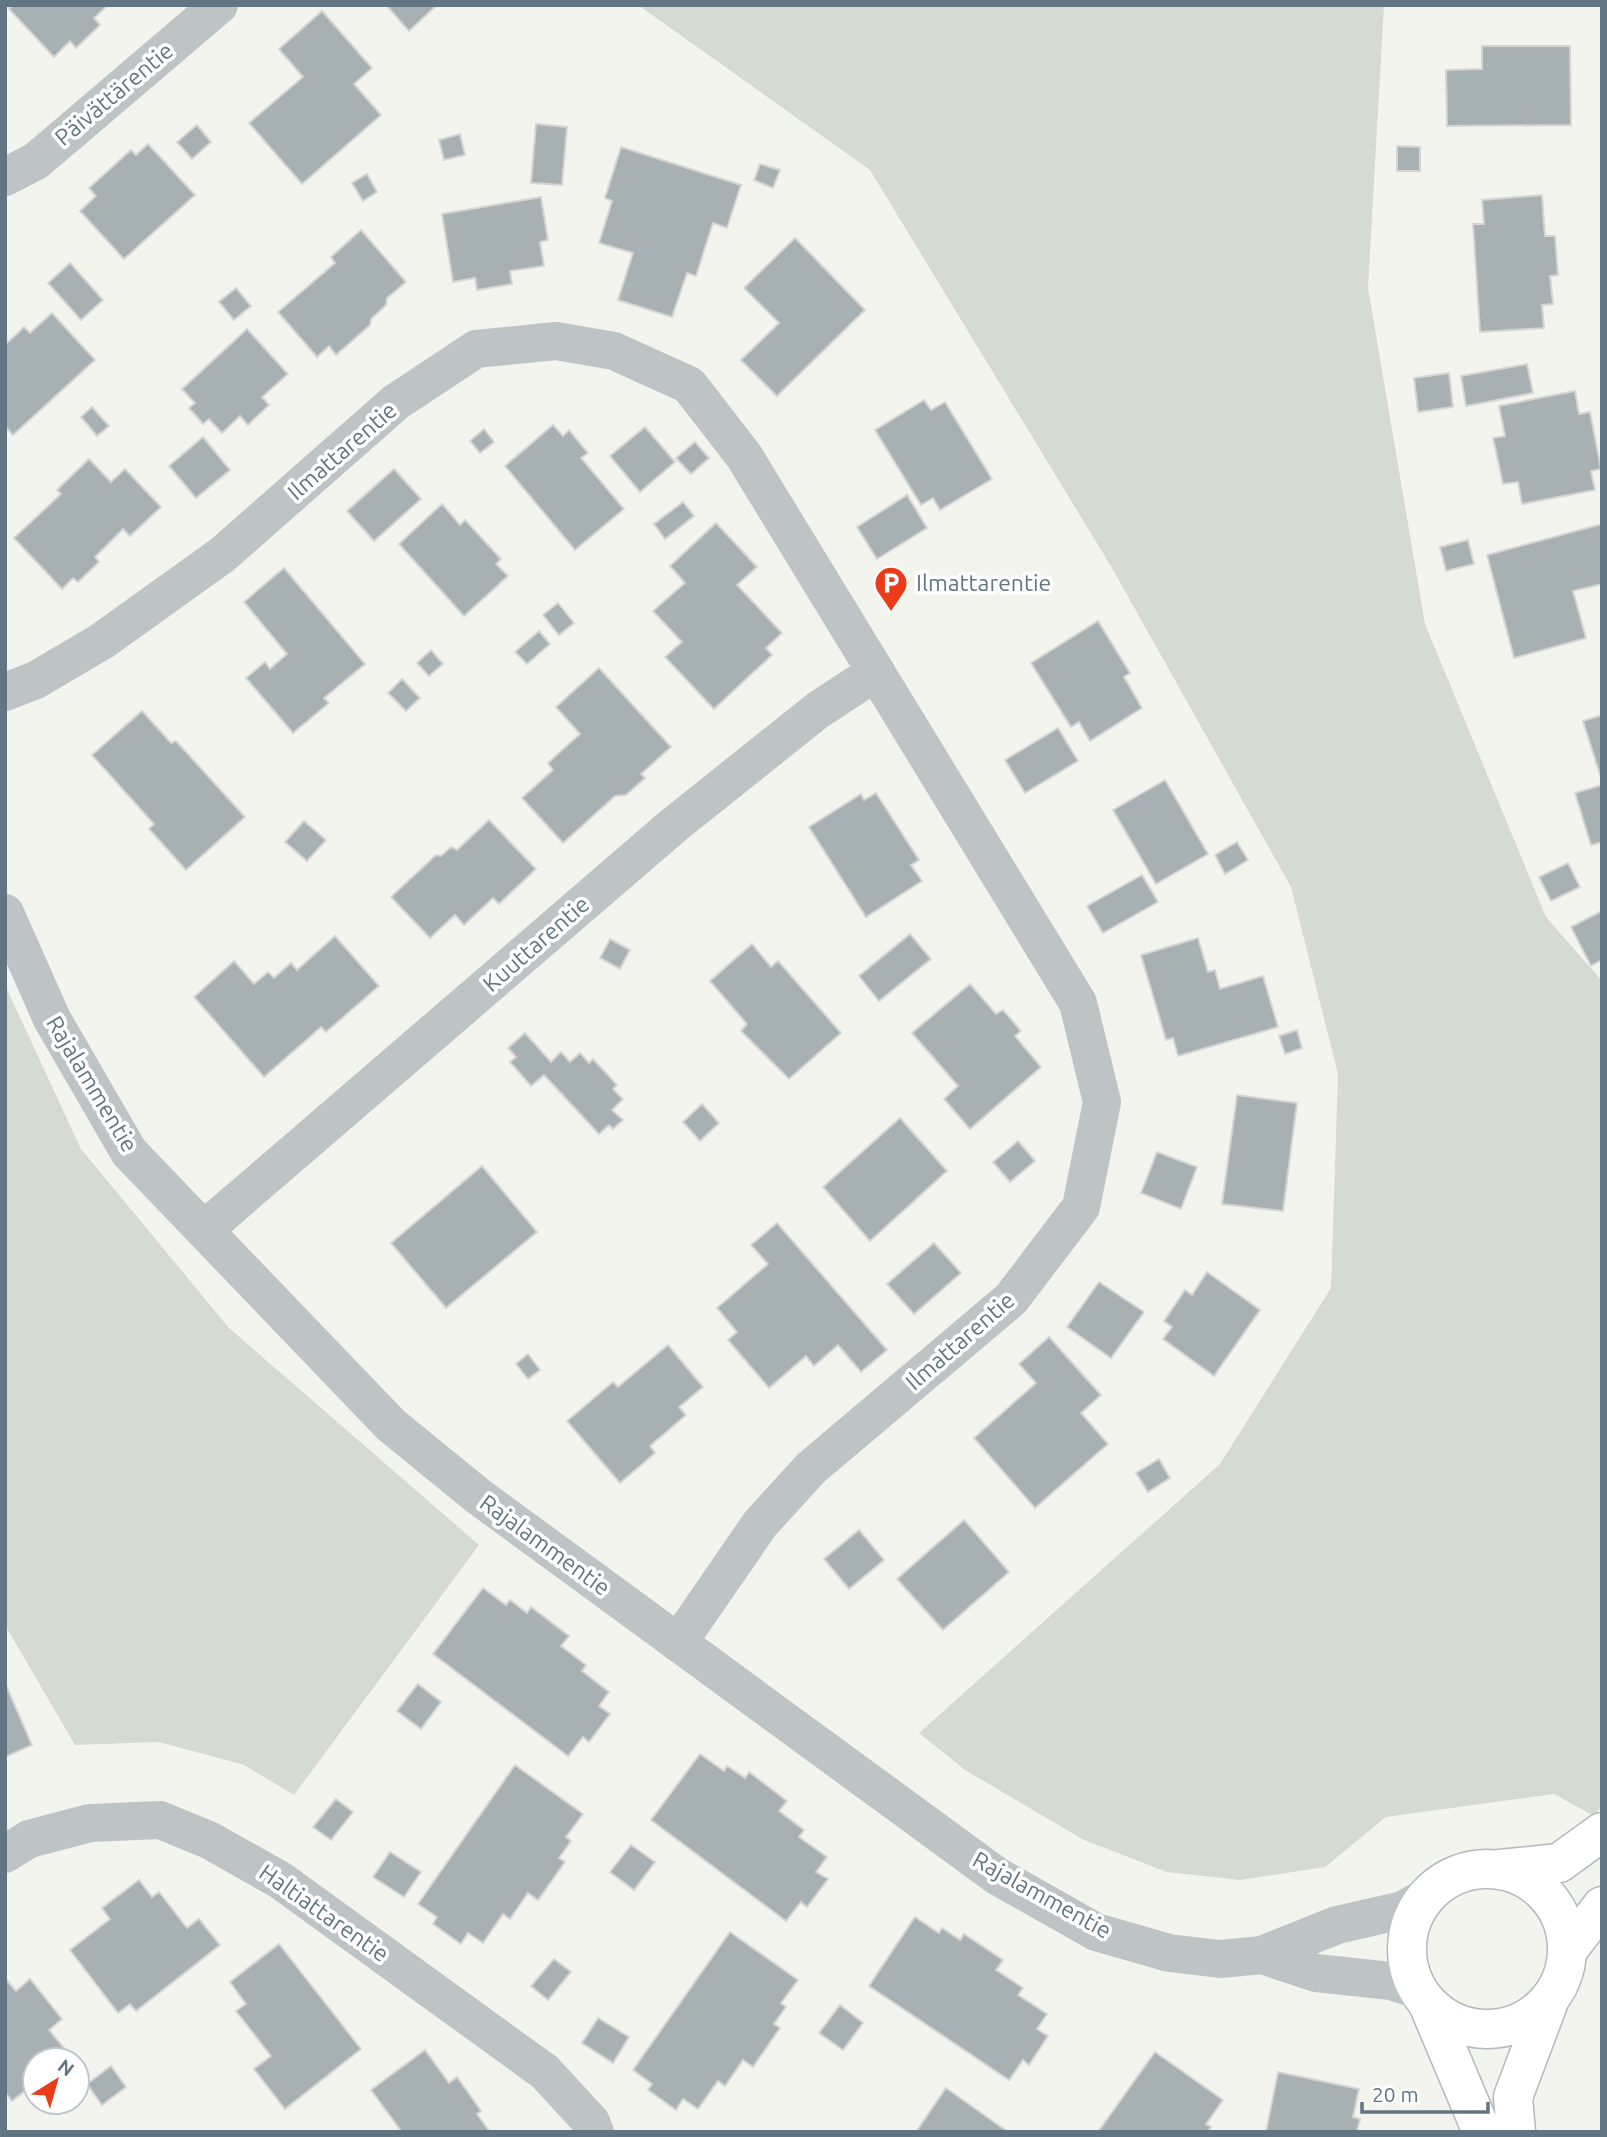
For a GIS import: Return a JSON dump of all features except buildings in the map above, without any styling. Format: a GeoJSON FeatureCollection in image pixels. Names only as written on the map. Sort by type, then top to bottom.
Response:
{"type":"FeatureCollection","features":[{"type":"Feature","properties":{"kind":"street","name":"Päivättärentie"},"geometry":{"type":"LineString","coordinates":[[5,177],[36,161],[219,5]]}},
{"type":"Feature","properties":{"kind":"street","name":"Ilmattarentie"},"geometry":{"type":"LineString","coordinates":[[5,692],[36,680],[102,642],[222,555],[396,402],[476,349],[556,341],[614,351],[690,385],[744,456],[1078,1003],[1102,1101],[1081,1207],[1012,1299],[811,1468],[760,1524],[678,1643]]}},
{"type":"Feature","properties":{"kind":"street","name":"Kuuttarentie"},"geometry":{"type":"LineString","coordinates":[[205,1229],[674,825],[818,710],[876,672]]}},
{"type":"Feature","properties":{"kind":"street","name":"Rajalammentie"},"geometry":{"type":"LineString","coordinates":[[5,913],[52,1019],[129,1152],[391,1425],[478,1496],[998,1876],[1096,1932],[1169,1953],[1220,1959],[1262,1955],[1337,1925],[1403,1910],[1424,1898]]}},
{"type":"Feature","properties":{"kind":"street","name":"Haltiattarentie"},"geometry":{"type":"LineString","coordinates":[[5,1854],[29,1839],[90,1823],[160,1820],[209,1840],[280,1880],[545,2072],[591,2122],[596,2132]]}},
{"type":"Feature","properties":{"kind":"street"},"geometry":{"type":"LineString","coordinates":[[1482,2132],[1423,1997],[1411,1977],[1406,1942],[1411,1922],[1424,1898],[1448,1878],[1473,1869],[1559,1863],[1602,1832]]}},
{"type":"Feature","properties":{"kind":"street"},"geometry":{"type":"LineString","coordinates":[[1500,1869],[1531,1881],[1552,1900],[1566,1927],[1568,1950],[1563,1978],[1548,2004],[1513,2097],[1516,2132]]}},
{"type":"Feature","properties":{"kind":"street"},"geometry":{"type":"LineString","coordinates":[[1568,1950],[1602,1906]]}},
{"type":"Feature","properties":{"kind":"street","name":"Rajalammentie"},"geometry":{"type":"LineString","coordinates":[[1262,1955],[1316,1973],[1391,1981],[1423,1997]]}},
{"type":"Feature","properties":{"kind":"street"},"geometry":{"type":"LineString","coordinates":[[1423,1997],[1448,2021],[1473,2029],[1500,2030],[1521,2023],[1548,2004]]}},
{"type":"Feature","properties":{"kind":"shaded area"},"geometry":{"type":"Polygon","coordinates":[[[638,5],[1384,5],[1368,288],[1425,624],[1546,917],[1602,981],[1602,1805],[1594,1816],[1554,1794],[1386,1817],[1325,1867],[1240,1880],[1167,1872],[1084,1840],[965,1770],[919,1733],[1220,1464],[1331,1288],[1338,1074],[1291,887],[1112,568],[870,170],[638,5]]]}},
{"type":"Feature","properties":{"kind":"shaded area"},"geometry":{"type":"Polygon","coordinates":[[[5,985],[81,1149],[229,1328],[479,1545],[294,1795],[244,1765],[159,1742],[75,1745],[5,1625],[5,985]]]}},
{"type":"Feature","properties":{"kind":"place","name":"Ilmattarentie"},"geometry":{"type":"Point","coordinates":[891,613]}}]}
